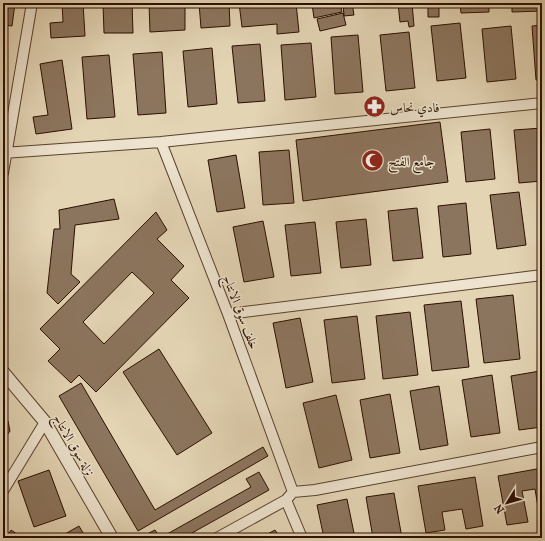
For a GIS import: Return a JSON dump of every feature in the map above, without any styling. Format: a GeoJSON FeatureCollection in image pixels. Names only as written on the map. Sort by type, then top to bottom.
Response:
{"type":"FeatureCollection","features":[{"type":"Feature","properties":{"kind":"street"},"geometry":{"type":"LineString","coordinates":[[3,173],[5,154],[32,3]]}},
{"type":"Feature","properties":{"kind":"street"},"geometry":{"type":"LineString","coordinates":[[5,154],[161,142],[542,103]]}},
{"type":"Feature","properties":{"kind":"street","name":"خلف سوق الانتاج"},"geometry":{"type":"LineString","coordinates":[[161,142],[228,314],[293,492]]}},
{"type":"Feature","properties":{"kind":"street"},"geometry":{"type":"LineString","coordinates":[[228,314],[542,275]]}},
{"type":"Feature","properties":{"kind":"street","name":"نزلة سوق الانتاج"},"geometry":{"type":"LineString","coordinates":[[3,372],[45,422],[112,538]]}},
{"type":"Feature","properties":{"kind":"street"},"geometry":{"type":"LineString","coordinates":[[3,491],[45,422]]}},
{"type":"Feature","properties":{"kind":"street"},"geometry":{"type":"LineString","coordinates":[[217,538],[286,500],[293,492],[315,490],[542,447]]}},
{"type":"Feature","properties":{"kind":"street"},"geometry":{"type":"LineString","coordinates":[[286,500],[302,538]]}},
{"type":"Feature","properties":{"kind":"building"},"geometry":{"type":"Polygon","coordinates":[[[3,3],[15,3],[12,26],[4,25],[3,3]]]}},
{"type":"Feature","properties":{"kind":"building"},"geometry":{"type":"Polygon","coordinates":[[[62,3],[83,3],[85,36],[51,38],[50,23],[63,22],[62,3]]]}},
{"type":"Feature","properties":{"kind":"building"},"geometry":{"type":"Polygon","coordinates":[[[103,3],[132,3],[133,33],[104,33],[103,3]]]}},
{"type":"Feature","properties":{"kind":"building"},"geometry":{"type":"Polygon","coordinates":[[[149,3],[185,3],[185,30],[150,32],[149,3]]]}},
{"type":"Feature","properties":{"kind":"building"},"geometry":{"type":"Polygon","coordinates":[[[199,3],[229,3],[230,26],[201,28],[199,3]]]}},
{"type":"Feature","properties":{"kind":"building"},"geometry":{"type":"Polygon","coordinates":[[[239,3],[296,3],[299,32],[277,34],[277,24],[242,27],[239,3]]]}},
{"type":"Feature","properties":{"kind":"building"},"geometry":{"type":"Polygon","coordinates":[[[340,3],[342,12],[314,18],[312,4],[340,3]]]}},
{"type":"Feature","properties":{"kind":"building"},"geometry":{"type":"Polygon","coordinates":[[[343,3],[352,3],[354,15],[344,16],[343,3]]]}},
{"type":"Feature","properties":{"kind":"building"},"geometry":{"type":"Polygon","coordinates":[[[398,3],[412,3],[414,26],[409,27],[408,21],[400,22],[398,3]]]}},
{"type":"Feature","properties":{"kind":"building"},"geometry":{"type":"Polygon","coordinates":[[[428,3],[439,3],[439,17],[428,17],[428,3]]]}},
{"type":"Feature","properties":{"kind":"building"},"geometry":{"type":"Polygon","coordinates":[[[460,3],[489,3],[489,12],[461,13],[460,3]]]}},
{"type":"Feature","properties":{"kind":"building"},"geometry":{"type":"Polygon","coordinates":[[[512,3],[542,3],[542,11],[512,12],[512,3]]]}},
{"type":"Feature","properties":{"kind":"building"},"geometry":{"type":"Polygon","coordinates":[[[343,13],[346,25],[320,31],[317,19],[343,13]]]}},
{"type":"Feature","properties":{"kind":"building"},"geometry":{"type":"Polygon","coordinates":[[[460,23],[466,78],[437,81],[431,26],[460,23]]]}},
{"type":"Feature","properties":{"kind":"building"},"geometry":{"type":"Polygon","coordinates":[[[542,25],[542,80],[536,80],[532,26],[542,25]]]}},
{"type":"Feature","properties":{"kind":"building"},"geometry":{"type":"Polygon","coordinates":[[[511,26],[516,79],[487,82],[482,29],[511,26]]]}},
{"type":"Feature","properties":{"kind":"building"},"geometry":{"type":"Polygon","coordinates":[[[409,32],[415,88],[386,91],[380,35],[409,32]]]}},
{"type":"Feature","properties":{"kind":"building"},"geometry":{"type":"Polygon","coordinates":[[[358,35],[363,92],[335,94],[331,37],[358,35]]]}},
{"type":"Feature","properties":{"kind":"building"},"geometry":{"type":"Polygon","coordinates":[[[311,43],[316,97],[285,100],[281,45],[311,43]]]}},
{"type":"Feature","properties":{"kind":"building"},"geometry":{"type":"Polygon","coordinates":[[[260,44],[265,101],[238,103],[232,46],[260,44]]]}},
{"type":"Feature","properties":{"kind":"building"},"geometry":{"type":"Polygon","coordinates":[[[3,45],[6,46],[3,68],[3,45]]]}},
{"type":"Feature","properties":{"kind":"building"},"geometry":{"type":"Polygon","coordinates":[[[212,48],[217,104],[188,107],[183,51],[212,48]]]}},
{"type":"Feature","properties":{"kind":"building"},"geometry":{"type":"Polygon","coordinates":[[[162,52],[166,113],[138,115],[133,54],[162,52]]]}},
{"type":"Feature","properties":{"kind":"building"},"geometry":{"type":"Polygon","coordinates":[[[109,55],[115,117],[87,119],[82,57],[109,55]]]}},
{"type":"Feature","properties":{"kind":"building"},"geometry":{"type":"Polygon","coordinates":[[[62,60],[72,129],[36,134],[33,117],[48,115],[40,64],[62,60]]]}},
{"type":"Feature","properties":{"kind":"building","name":"جامع الفتح"},"geometry":{"type":"Polygon","coordinates":[[[440,122],[448,182],[303,201],[296,140],[440,122]]]}},
{"type":"Feature","properties":{"kind":"building"},"geometry":{"type":"Polygon","coordinates":[[[542,128],[542,181],[519,183],[514,130],[542,128]]]}},
{"type":"Feature","properties":{"kind":"building"},"geometry":{"type":"Polygon","coordinates":[[[490,129],[495,179],[466,182],[461,132],[490,129]]]}},
{"type":"Feature","properties":{"kind":"building"},"geometry":{"type":"Polygon","coordinates":[[[289,150],[294,203],[263,205],[259,152],[289,150]]]}},
{"type":"Feature","properties":{"kind":"building"},"geometry":{"type":"Polygon","coordinates":[[[236,155],[245,208],[217,212],[208,160],[236,155]]]}},
{"type":"Feature","properties":{"kind":"building"},"geometry":{"type":"Polygon","coordinates":[[[519,192],[526,245],[497,249],[490,195],[519,192]]]}},
{"type":"Feature","properties":{"kind":"building"},"geometry":{"type":"Polygon","coordinates":[[[114,199],[119,219],[75,225],[71,274],[80,282],[58,304],[47,293],[54,229],[60,229],[59,210],[114,199]]]}},
{"type":"Feature","properties":{"kind":"building"},"geometry":{"type":"Polygon","coordinates":[[[466,203],[471,254],[443,257],[438,206],[466,203]]]}},
{"type":"Feature","properties":{"kind":"building"},"geometry":{"type":"Polygon","coordinates":[[[417,208],[423,258],[393,261],[388,211],[417,208]]]}},
{"type":"Feature","properties":{"kind":"building"},"geometry":{"type":"Polygon","coordinates":[[[156,212],[167,230],[157,239],[184,266],[171,280],[189,298],[96,392],[79,375],[71,383],[48,361],[60,349],[40,329],[156,212]],[[132,272],[83,322],[104,344],[154,293],[132,272]]]}},
{"type":"Feature","properties":{"kind":"building"},"geometry":{"type":"Polygon","coordinates":[[[366,219],[371,265],[341,268],[336,222],[366,219]]]}},
{"type":"Feature","properties":{"kind":"building"},"geometry":{"type":"Polygon","coordinates":[[[263,221],[274,277],[244,282],[233,227],[263,221]]]}},
{"type":"Feature","properties":{"kind":"building"},"geometry":{"type":"Polygon","coordinates":[[[315,222],[321,273],[291,276],[285,225],[315,222]]]}},
{"type":"Feature","properties":{"kind":"building"},"geometry":{"type":"Polygon","coordinates":[[[513,295],[520,359],[484,363],[476,299],[513,295]]]}},
{"type":"Feature","properties":{"kind":"building"},"geometry":{"type":"Polygon","coordinates":[[[461,301],[469,367],[432,371],[424,305],[461,301]]]}},
{"type":"Feature","properties":{"kind":"building"},"geometry":{"type":"Polygon","coordinates":[[[410,312],[418,375],[383,379],[376,316],[410,312]]]}},
{"type":"Feature","properties":{"kind":"building"},"geometry":{"type":"Polygon","coordinates":[[[357,316],[365,379],[332,383],[324,320],[357,316]]]}},
{"type":"Feature","properties":{"kind":"building"},"geometry":{"type":"Polygon","coordinates":[[[300,318],[313,382],[286,388],[273,323],[300,318]]]}},
{"type":"Feature","properties":{"kind":"building"},"geometry":{"type":"Polygon","coordinates":[[[159,349],[212,433],[177,455],[123,372],[159,349]]]}},
{"type":"Feature","properties":{"kind":"building"},"geometry":{"type":"Polygon","coordinates":[[[540,371],[542,384],[542,427],[519,430],[511,376],[540,371]]]}},
{"type":"Feature","properties":{"kind":"building"},"geometry":{"type":"Polygon","coordinates":[[[492,375],[500,433],[471,437],[462,380],[492,375]]]}},
{"type":"Feature","properties":{"kind":"building"},"geometry":{"type":"Polygon","coordinates":[[[81,383],[155,510],[263,447],[268,456],[138,531],[59,396],[81,383]]]}},
{"type":"Feature","properties":{"kind":"building"},"geometry":{"type":"Polygon","coordinates":[[[439,386],[448,445],[420,450],[410,391],[439,386]]]}},
{"type":"Feature","properties":{"kind":"building"},"geometry":{"type":"Polygon","coordinates":[[[390,394],[400,453],[370,458],[360,400],[390,394]]]}},
{"type":"Feature","properties":{"kind":"building"},"geometry":{"type":"Polygon","coordinates":[[[336,395],[352,460],[319,468],[303,403],[336,395]]]}},
{"type":"Feature","properties":{"kind":"building"},"geometry":{"type":"Polygon","coordinates":[[[3,418],[8,421],[10,431],[3,440],[3,418]]]}},
{"type":"Feature","properties":{"kind":"building"},"geometry":{"type":"Polygon","coordinates":[[[542,468],[542,518],[540,519],[535,489],[522,491],[528,522],[507,525],[498,476],[542,468]]]}},
{"type":"Feature","properties":{"kind":"building"},"geometry":{"type":"Polygon","coordinates":[[[49,470],[66,516],[34,527],[18,481],[49,470]]]}},
{"type":"Feature","properties":{"kind":"building"},"geometry":{"type":"Polygon","coordinates":[[[259,472],[269,490],[183,538],[160,538],[251,487],[246,479],[259,472]]]}},
{"type":"Feature","properties":{"kind":"building"},"geometry":{"type":"Polygon","coordinates":[[[475,477],[483,526],[466,529],[462,509],[442,512],[445,530],[426,533],[418,486],[475,477]]]}},
{"type":"Feature","properties":{"kind":"building"},"geometry":{"type":"Polygon","coordinates":[[[394,493],[402,538],[373,538],[366,497],[394,493]]]}},
{"type":"Feature","properties":{"kind":"building"},"geometry":{"type":"Polygon","coordinates":[[[347,499],[355,538],[324,538],[317,505],[347,499]]]}},
{"type":"Feature","properties":{"kind":"building"},"geometry":{"type":"Polygon","coordinates":[[[79,526],[86,538],[58,538],[79,526]]]}},
{"type":"Feature","properties":{"kind":"building"},"geometry":{"type":"Polygon","coordinates":[[[11,530],[23,538],[6,538],[11,530]]]}},
{"type":"Feature","properties":{"kind":"building"},"geometry":{"type":"Polygon","coordinates":[[[155,530],[160,538],[150,538],[147,534],[155,530]]]}},
{"type":"Feature","properties":{"kind":"building"},"geometry":{"type":"Polygon","coordinates":[[[275,530],[280,538],[260,538],[275,530]]]}},
{"type":"Feature","properties":{"kind":"building"},"geometry":{"type":"Polygon","coordinates":[[[542,532],[542,538],[514,538],[542,532]]]}},
{"type":"Feature","properties":{"kind":"building"},"geometry":{"type":"Polygon","coordinates":[[[488,534],[489,538],[469,538],[488,534]]]}},
{"type":"Feature","properties":{"kind":"place","name":"فادي نحاس"},"geometry":{"type":"Point","coordinates":[374,107]}},
{"type":"Feature","properties":{"kind":"place","name":"جامع الفتح"},"geometry":{"type":"Point","coordinates":[372,161]}}]}
